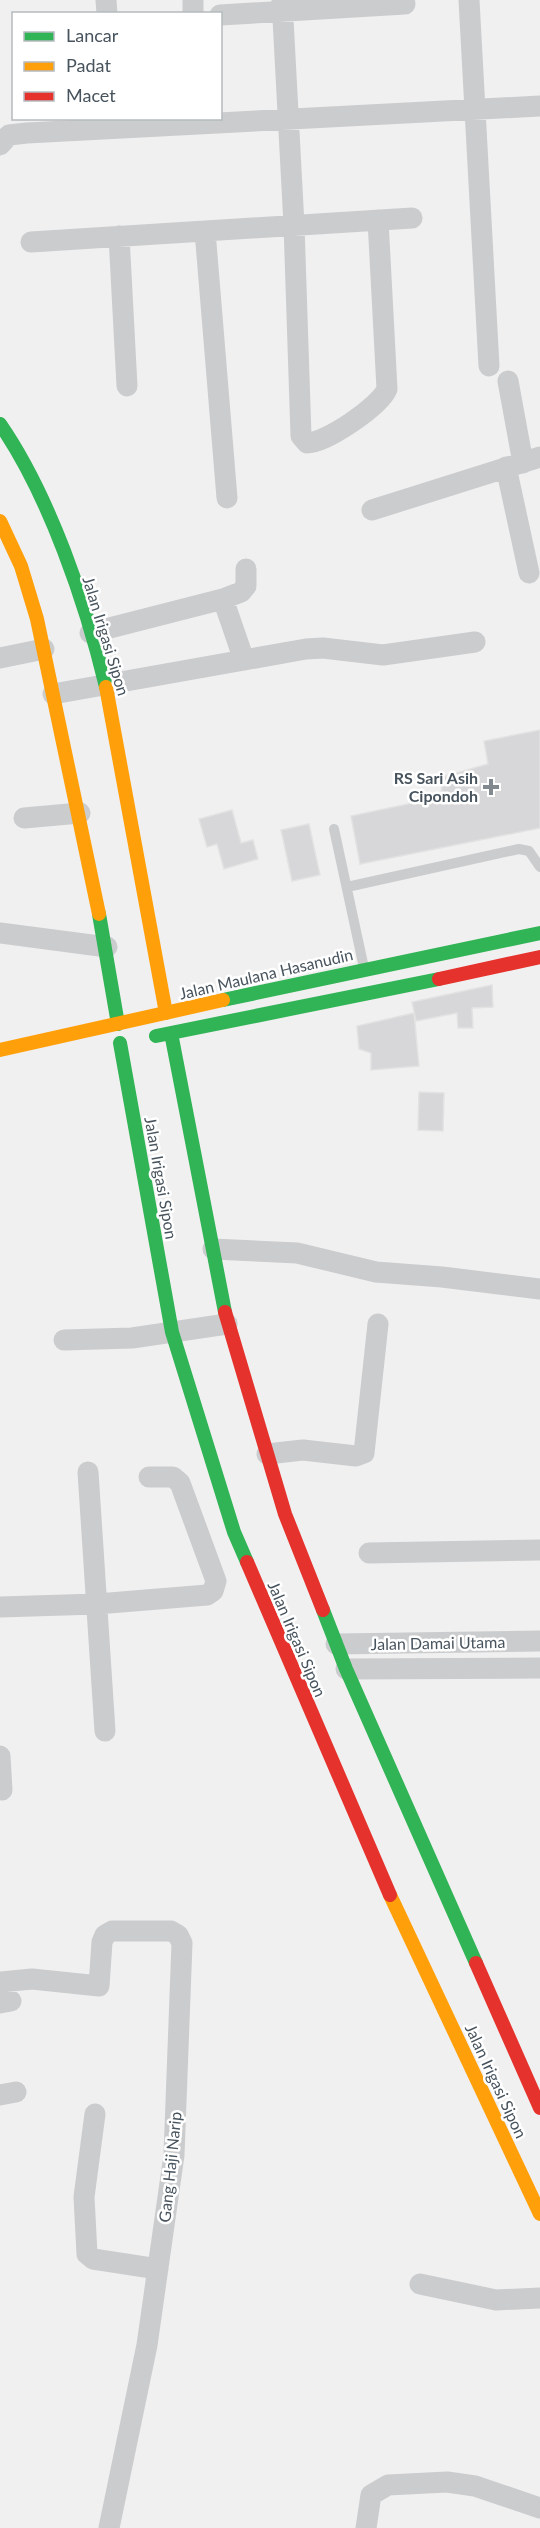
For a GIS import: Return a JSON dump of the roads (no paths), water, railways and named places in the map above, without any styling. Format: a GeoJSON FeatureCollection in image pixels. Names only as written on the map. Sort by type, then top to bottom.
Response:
{"type":"FeatureCollection","features":[{"type":"Feature","properties":{"kind":"street"},"geometry":{"type":"LineString","coordinates":[[469,0],[489,366]]}},
{"type":"Feature","properties":{"kind":"street"},"geometry":{"type":"LineString","coordinates":[[222,15],[283,6],[405,4]]}},
{"type":"Feature","properties":{"kind":"street"},"geometry":{"type":"LineString","coordinates":[[283,6],[294,225],[301,436],[307,443],[314,443],[372,408],[384,397],[387,389],[378,220]]}},
{"type":"Feature","properties":{"kind":"street"},"geometry":{"type":"LineString","coordinates":[[0,145],[9,135],[27,133],[540,106]]}},
{"type":"Feature","properties":{"kind":"street"},"geometry":{"type":"LineString","coordinates":[[31,242],[412,218]]}},
{"type":"Feature","properties":{"kind":"street"},"geometry":{"type":"LineString","coordinates":[[206,231],[227,498]]}},
{"type":"Feature","properties":{"kind":"street"},"geometry":{"type":"LineString","coordinates":[[119,236],[127,386]]}},
{"type":"Feature","properties":{"kind":"street"},"geometry":{"type":"LineString","coordinates":[[508,381],[523,463],[529,573]]}},
{"type":"Feature","properties":{"kind":"street","name":"Jalan Irigasi Sipon"},"geometry":{"type":"LineString","coordinates":[[0,424],[21,454],[46,506],[90,633],[104,685],[155,953],[163,996],[162,1014]]}},
{"type":"Feature","properties":{"kind":"street"},"geometry":{"type":"LineString","coordinates":[[372,510],[523,463]]}},
{"type":"Feature","properties":{"kind":"street"},"geometry":{"type":"LineString","coordinates":[[0,521],[21,568],[56,694],[121,1019]]}},
{"type":"Feature","properties":{"kind":"street"},"geometry":{"type":"LineString","coordinates":[[90,633],[223,599],[241,591],[246,586],[246,569]]}},
{"type":"Feature","properties":{"kind":"street"},"geometry":{"type":"LineString","coordinates":[[223,599],[244,660]]}},
{"type":"Feature","properties":{"kind":"street"},"geometry":{"type":"LineString","coordinates":[[56,694],[323,648],[383,655],[475,642]]}},
{"type":"Feature","properties":{"kind":"street"},"geometry":{"type":"LineString","coordinates":[[0,658],[44,650]]}},
{"type":"Feature","properties":{"kind":"street"},"geometry":{"type":"LineString","coordinates":[[24,818],[80,813]]}},
{"type":"Feature","properties":{"kind":"street"},"geometry":{"type":"LineString","coordinates":[[0,933],[108,957]]}},
{"type":"Feature","properties":{"kind":"street","name":"Jalan Maulana Hasanudin"},"geometry":{"type":"LineString","coordinates":[[0,1050],[121,1019],[162,1014],[363,963],[422,957],[540,933]]}},
{"type":"Feature","properties":{"kind":"street"},"geometry":{"type":"LineString","coordinates":[[422,957],[428,981]]}},
{"type":"Feature","properties":{"kind":"street"},"geometry":{"type":"LineString","coordinates":[[168,1034],[540,957]]}},
{"type":"Feature","properties":{"kind":"street","name":"Jalan Irigasi Sipon"},"geometry":{"type":"LineString","coordinates":[[539,2208],[372,1858],[234,1532],[176,1331],[126,1042],[168,1034],[213,1249],[224,1325],[285,1514],[346,1669],[540,2108]]}},
{"type":"Feature","properties":{"kind":"street"},"geometry":{"type":"LineString","coordinates":[[213,1249],[297,1253],[376,1272],[442,1276],[540,1289]]}},
{"type":"Feature","properties":{"kind":"street"},"geometry":{"type":"LineString","coordinates":[[267,1454],[303,1450],[356,1456],[364,1453],[378,1324]]}},
{"type":"Feature","properties":{"kind":"street"},"geometry":{"type":"LineString","coordinates":[[64,1340],[86,1341],[224,1325]]}},
{"type":"Feature","properties":{"kind":"street"},"geometry":{"type":"LineString","coordinates":[[88,1472],[105,1731]]}},
{"type":"Feature","properties":{"kind":"street"},"geometry":{"type":"LineString","coordinates":[[0,1607],[97,1604],[207,1595],[216,1586],[180,1483],[172,1477],[149,1477]]}},
{"type":"Feature","properties":{"kind":"street"},"geometry":{"type":"LineString","coordinates":[[369,1553],[540,1550]]}},
{"type":"Feature","properties":{"kind":"street","name":"Jalan Damai Utama"},"geometry":{"type":"LineString","coordinates":[[336,1644],[540,1641]]}},
{"type":"Feature","properties":{"kind":"street","name":"Jalan Damai Utama"},"geometry":{"type":"LineString","coordinates":[[346,1669],[540,1668]]}},
{"type":"Feature","properties":{"kind":"street"},"geometry":{"type":"LineString","coordinates":[[0,1755],[2,1790]]}},
{"type":"Feature","properties":{"kind":"street","name":"Gang Haji Narip"},"geometry":{"type":"LineString","coordinates":[[0,1982],[32,1979],[95,1987],[101,1983],[105,1935],[112,1931],[171,1931],[181,1938],[174,2155],[147,2345],[109,2528]]}},
{"type":"Feature","properties":{"kind":"street"},"geometry":{"type":"LineString","coordinates":[[95,2114],[84,2197],[87,2254],[93,2259],[158,2268]]}},
{"type":"Feature","properties":{"kind":"street"},"geometry":{"type":"LineString","coordinates":[[420,2284],[496,2300],[540,2298]]}},
{"type":"Feature","properties":{"kind":"street"},"geometry":{"type":"LineString","coordinates":[[366,2528],[370,2494],[388,2486],[447,2482],[475,2486],[540,2508]]}},
{"type":"Feature","properties":{"kind":"lane"},"geometry":{"type":"LineString","coordinates":[[334,829],[370,994]]}},
{"type":"Feature","properties":{"kind":"lane"},"geometry":{"type":"LineString","coordinates":[[347,887],[519,849],[529,851],[540,867]]}},
{"type":"Feature","properties":{"kind":"place","name":"RS Sari Asih Cipondoh"},"geometry":{"type":"Point","coordinates":[491,787]}}]}
